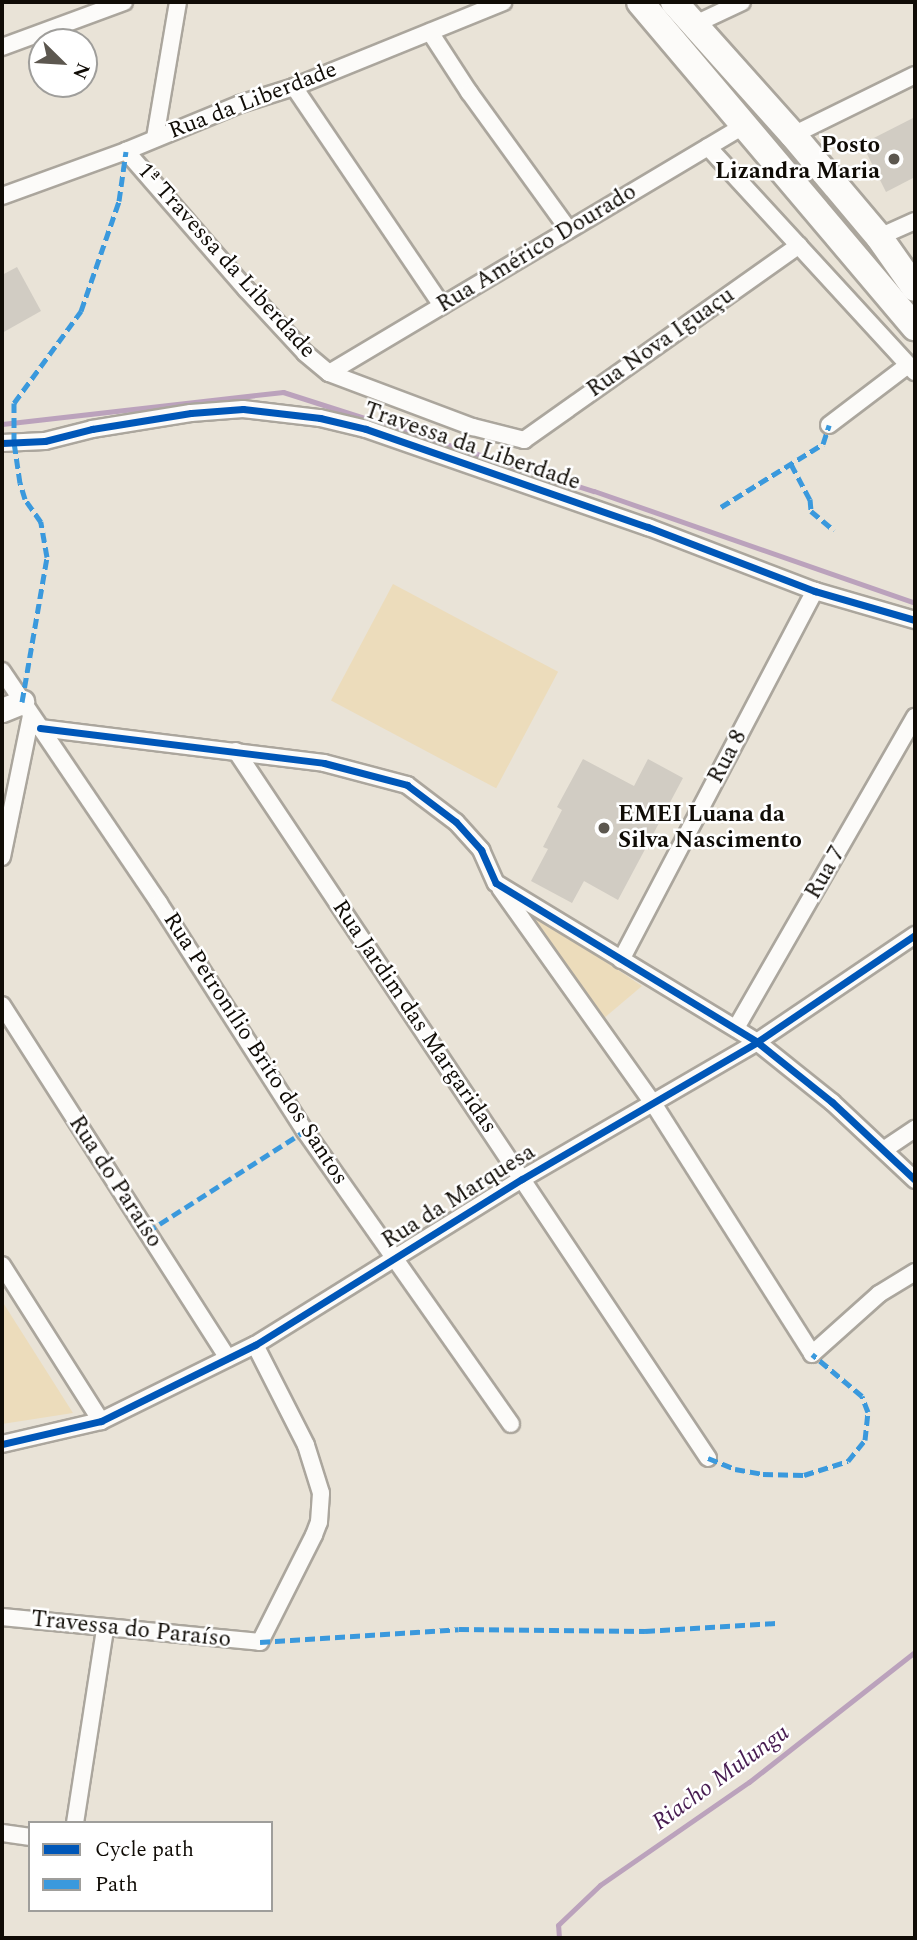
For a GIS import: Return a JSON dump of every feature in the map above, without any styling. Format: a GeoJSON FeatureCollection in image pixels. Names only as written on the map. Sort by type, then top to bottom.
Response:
{"type":"FeatureCollection","features":[{"type":"Feature","properties":{"kind":"main road"},"geometry":{"type":"LineString","coordinates":[[640,2],[915,327]]}},
{"type":"Feature","properties":{"kind":"main road"},"geometry":{"type":"LineString","coordinates":[[674,2],[793,135],[879,237],[915,288]]}},
{"type":"Feature","properties":{"kind":"street"},"geometry":{"type":"LineString","coordinates":[[2,47],[124,2]]}},
{"type":"Feature","properties":{"kind":"street"},"geometry":{"type":"LineString","coordinates":[[155,138],[178,2]]}},
{"type":"Feature","properties":{"kind":"street","name":"Rua da Liberdade"},"geometry":{"type":"LineString","coordinates":[[2,196],[127,151],[240,104],[294,87],[503,2]]}},
{"type":"Feature","properties":{"kind":"street"},"geometry":{"type":"LineString","coordinates":[[693,25],[742,2]]}},
{"type":"Feature","properties":{"kind":"street"},"geometry":{"type":"LineString","coordinates":[[430,32],[477,103],[569,230]]}},
{"type":"Feature","properties":{"kind":"street"},"geometry":{"type":"LineString","coordinates":[[793,135],[915,75]]}},
{"type":"Feature","properties":{"kind":"street"},"geometry":{"type":"LineString","coordinates":[[294,87],[442,306]]}},
{"type":"Feature","properties":{"kind":"street","name":"Rua Américo Dourado"},"geometry":{"type":"LineString","coordinates":[[329,373],[745,125]]}},
{"type":"Feature","properties":{"kind":"street"},"geometry":{"type":"LineString","coordinates":[[708,147],[911,368],[829,425]]}},
{"type":"Feature","properties":{"kind":"street","name":"1ª Travessa da Liberdade"},"geometry":{"type":"LineString","coordinates":[[127,151],[305,353],[329,373],[473,427],[524,440]]}},
{"type":"Feature","properties":{"kind":"street"},"geometry":{"type":"LineString","coordinates":[[879,237],[915,220]]}},
{"type":"Feature","properties":{"kind":"street","name":"Rua Nova Iguaçu"},"geometry":{"type":"LineString","coordinates":[[524,440],[799,245]]}},
{"type":"Feature","properties":{"kind":"street","name":"Travessa da Liberdade"},"geometry":{"type":"LineString","coordinates":[[2,443],[46,440],[191,413],[243,409],[320,418],[366,429],[648,527],[815,591],[915,620]]}},
{"type":"Feature","properties":{"kind":"street","name":"Rua 8"},"geometry":{"type":"LineString","coordinates":[[621,960],[815,591]]}},
{"type":"Feature","properties":{"kind":"street","name":"Rua Petronílio Brito dos Santos"},"geometry":{"type":"LineString","coordinates":[[2,671],[24,714],[159,903],[305,1131],[511,1424]]}},
{"type":"Feature","properties":{"kind":"street"},"geometry":{"type":"LineString","coordinates":[[2,857],[24,714],[236,751],[324,763],[407,785],[456,822],[481,850],[496,883],[653,1103],[812,1354],[879,1294],[915,1272]]}},
{"type":"Feature","properties":{"kind":"street","name":"Rua 7"},"geometry":{"type":"LineString","coordinates":[[736,1028],[915,717]]}},
{"type":"Feature","properties":{"kind":"street","name":"Rua Jardim das Margaridas"},"geometry":{"type":"LineString","coordinates":[[236,751],[708,1458]]}},
{"type":"Feature","properties":{"kind":"street"},"geometry":{"type":"LineString","coordinates":[[496,883],[757,1042],[885,1149],[915,1180]]}},
{"type":"Feature","properties":{"kind":"street","name":"Rua da Marquesa"},"geometry":{"type":"LineString","coordinates":[[2,1444],[101,1421],[255,1345],[522,1179],[757,1042],[915,935]]}},
{"type":"Feature","properties":{"kind":"street","name":"Rua do Paraíso"},"geometry":{"type":"LineString","coordinates":[[2,1005],[228,1358]]}},
{"type":"Feature","properties":{"kind":"street"},"geometry":{"type":"LineString","coordinates":[[885,1149],[915,1129]]}},
{"type":"Feature","properties":{"kind":"street"},"geometry":{"type":"LineString","coordinates":[[2,1265],[101,1421]]}},
{"type":"Feature","properties":{"kind":"street","name":"Travessa do Paraíso"},"geometry":{"type":"LineString","coordinates":[[2,1617],[260,1642],[314,1535],[321,1493],[306,1445],[255,1345]]}},
{"type":"Feature","properties":{"kind":"street"},"geometry":{"type":"LineString","coordinates":[[75,1821],[105,1629]]}},
{"type":"Feature","properties":{"kind":"street"},"geometry":{"type":"LineString","coordinates":[[2,1833],[28,1837]]}},
{"type":"Feature","properties":{"kind":"shaded area"},"geometry":{"type":"Polygon","coordinates":[[[393,584],[558,672],[496,788],[331,701],[393,584]]]}},
{"type":"Feature","properties":{"kind":"shaded area"},"geometry":{"type":"Polygon","coordinates":[[[521,905],[642,986],[603,1019],[521,905]]]}},
{"type":"Feature","properties":{"kind":"shaded area"},"geometry":{"type":"Polygon","coordinates":[[[2,1301],[73,1413],[2,1424],[2,1301]]]}},
{"type":"Feature","properties":{"kind":"building"},"geometry":{"type":"Polygon","coordinates":[[[915,117],[915,177],[886,192],[862,144],[915,117]]]}},
{"type":"Feature","properties":{"kind":"building"},"geometry":{"type":"Polygon","coordinates":[[[17,267],[41,311],[2,333],[2,275],[17,267]]]}},
{"type":"Feature","properties":{"kind":"building","name":"EMEI Luana da Silva Nascimento"},"geometry":{"type":"Polygon","coordinates":[[[583,759],[634,786],[648,759],[683,778],[618,900],[584,881],[572,903],[531,881],[548,849],[543,847],[562,810],[557,807],[583,759]]]}},
{"type":"Feature","properties":{"kind":"waterway"},"geometry":{"type":"LineString","coordinates":[[2,424],[283,392],[594,491],[915,603]]}},
{"type":"Feature","properties":{"kind":"waterway","name":"Riacho Mulungu"},"geometry":{"type":"LineString","coordinates":[[559,1938],[558,1925],[600,1885],[749,1782],[915,1652]]}},
{"type":"Feature","properties":{"kind":"marked path"},"geometry":{"type":"LineString","coordinates":[[22,702],[47,557],[41,522],[25,499],[20,483],[14,442],[14,403],[81,311],[119,201],[126,151]]}},
{"type":"Feature","properties":{"kind":"marked path"},"geometry":{"type":"LineString","coordinates":[[721,507],[823,444],[829,425]]}},
{"type":"Feature","properties":{"kind":"marked path"},"geometry":{"type":"LineString","coordinates":[[791,464],[810,499],[811,511],[834,530]]}},
{"type":"Feature","properties":{"kind":"marked path"},"geometry":{"type":"LineString","coordinates":[[147,1232],[305,1131]]}},
{"type":"Feature","properties":{"kind":"marked path"},"geometry":{"type":"LineString","coordinates":[[708,1458],[735,1469],[763,1474],[804,1475],[848,1461],[865,1440],[868,1412],[862,1396],[812,1354]]}},
{"type":"Feature","properties":{"kind":"marked path"},"geometry":{"type":"LineString","coordinates":[[260,1642],[459,1629],[645,1631],[776,1623]]}},
{"type":"Feature","properties":{"kind":"cycle path"},"geometry":{"type":"LineString","coordinates":[[2,443],[45,441],[92,429],[191,413],[243,409],[320,418],[366,429],[648,527],[815,591],[915,620]]}},
{"type":"Feature","properties":{"kind":"cycle path"},"geometry":{"type":"LineString","coordinates":[[40,728],[324,763],[407,785],[456,822],[481,850],[496,883],[757,1042],[832,1102],[915,1180]]}},
{"type":"Feature","properties":{"kind":"cycle path"},"geometry":{"type":"LineString","coordinates":[[2,1444],[101,1421],[255,1345],[522,1179],[757,1042],[915,935]]}},
{"type":"Feature","properties":{"kind":"place","name":"Posto Lizandra Maria"},"geometry":{"type":"Point","coordinates":[894,159]}},
{"type":"Feature","properties":{"kind":"place","name":"EMEI Luana da Silva Nascimento"},"geometry":{"type":"Point","coordinates":[604,828]}}]}
